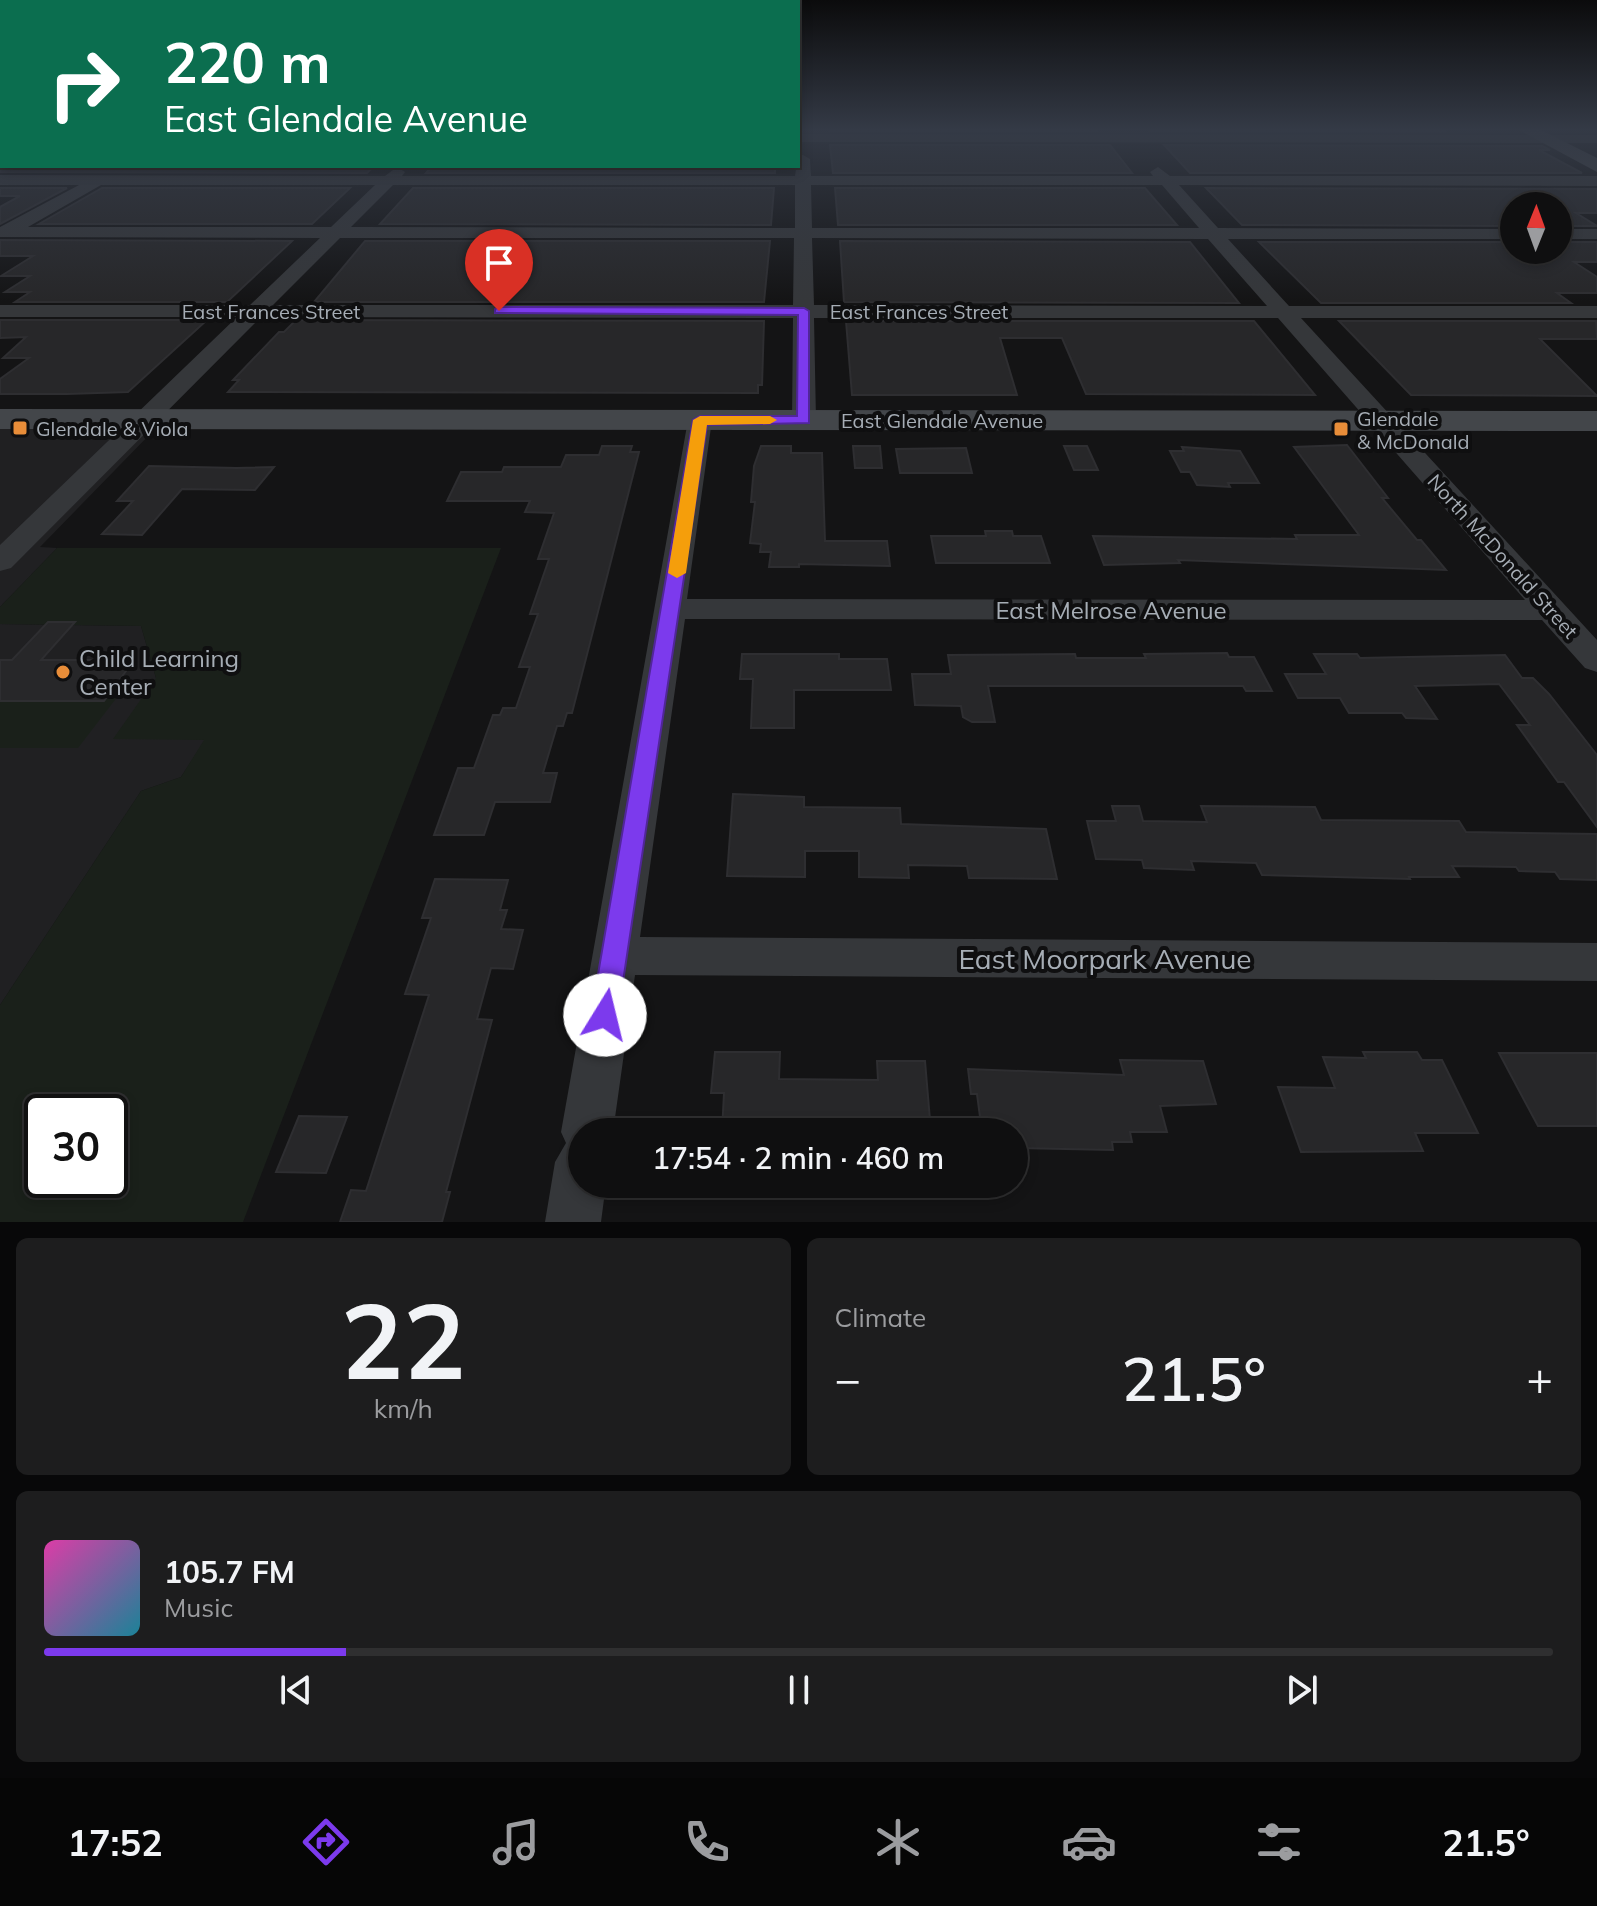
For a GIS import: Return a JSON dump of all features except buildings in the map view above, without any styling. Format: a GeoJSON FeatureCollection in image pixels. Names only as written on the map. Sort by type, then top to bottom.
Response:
{"type":"FeatureCollection","features":[{"type":"Feature","properties":{"kind":"street"},"geometry":{"type":"LineString","coordinates":[[2,233],[85,187]]}},
{"type":"Feature","properties":{"kind":"street"},"geometry":{"type":"LineString","coordinates":[[0,562],[382,187]]}},
{"type":"Feature","properties":{"kind":"street"},"geometry":{"type":"LineString","coordinates":[[803,187],[804,420]]}},
{"type":"Feature","properties":{"kind":"street","name":"North McDonald Street"},"geometry":{"type":"LineString","coordinates":[[1172,187],[1597,661]]}},
{"type":"Feature","properties":{"kind":"street"},"geometry":{"type":"LineString","coordinates":[[2,233],[1500,234]]}},
{"type":"Feature","properties":{"kind":"street"},"geometry":{"type":"LineString","coordinates":[[1572,234],[1597,234]]}},
{"type":"Feature","properties":{"kind":"street","name":"East Frances Street"},"geometry":{"type":"LineString","coordinates":[[0,311],[1597,312]]}},
{"type":"Feature","properties":{"kind":"street","name":"East Glendale Avenue"},"geometry":{"type":"LineString","coordinates":[[0,419],[1597,421]]}},
{"type":"Feature","properties":{"kind":"street"},"geometry":{"type":"LineString","coordinates":[[589,1118],[700,420]]}},
{"type":"Feature","properties":{"kind":"street","name":"East Melrose Avenue"},"geometry":{"type":"LineString","coordinates":[[671,609],[1552,610]]}},
{"type":"Feature","properties":{"kind":"street","name":"East Moorpark Avenue"},"geometry":{"type":"LineString","coordinates":[[614,956],[1597,962]]}},
{"type":"Feature","properties":{"kind":"street"},"geometry":{"type":"LineString","coordinates":[[573,1222],[577,1198]]}},
{"type":"Feature","properties":{"kind":"shaded area"},"geometry":{"type":"Polygon","coordinates":[[[0,426],[154,430],[40,547],[57,548],[0,607],[0,426]]]}},
{"type":"Feature","properties":{"kind":"shaded area"},"geometry":{"type":"Polygon","coordinates":[[[57,548],[501,548],[243,1222],[0,1222],[0,1005],[141,791],[181,777],[204,740],[113,739],[156,678],[141,626],[0,624],[0,607],[57,548]]]}},
{"type":"Feature","properties":{"kind":"shaded area"},"geometry":{"type":"Polygon","coordinates":[[[0,624],[141,626],[156,678],[205,740],[181,777],[141,791],[0,1005],[0,624]]]}},
{"type":"Feature","properties":{"kind":"shaded area"},"geometry":{"type":"Polygon","coordinates":[[[118,683],[128,683],[78,748],[0,748],[0,701],[103,701],[118,683]]]}},
{"type":"Feature","properties":{"kind":"slow traffic"},"geometry":{"type":"LineString","coordinates":[[677,573],[700,420],[770,420]]}},
{"type":"Feature","properties":{"kind":"place","name":"Glendale & Viola"},"geometry":{"type":"Point","coordinates":[20,428]}},
{"type":"Feature","properties":{"kind":"place","name":"Glendale & McDonald"},"geometry":{"type":"Point","coordinates":[1341,429]}},
{"type":"Feature","properties":{"kind":"place","name":"Child Learning Center"},"geometry":{"type":"Point","coordinates":[63,672]}},
{"type":"Feature","properties":{"kind":"route"},"geometry":{"type":"LineString","coordinates":[[499,311],[804,311],[804,420],[700,420],[605,1015]]}}]}
